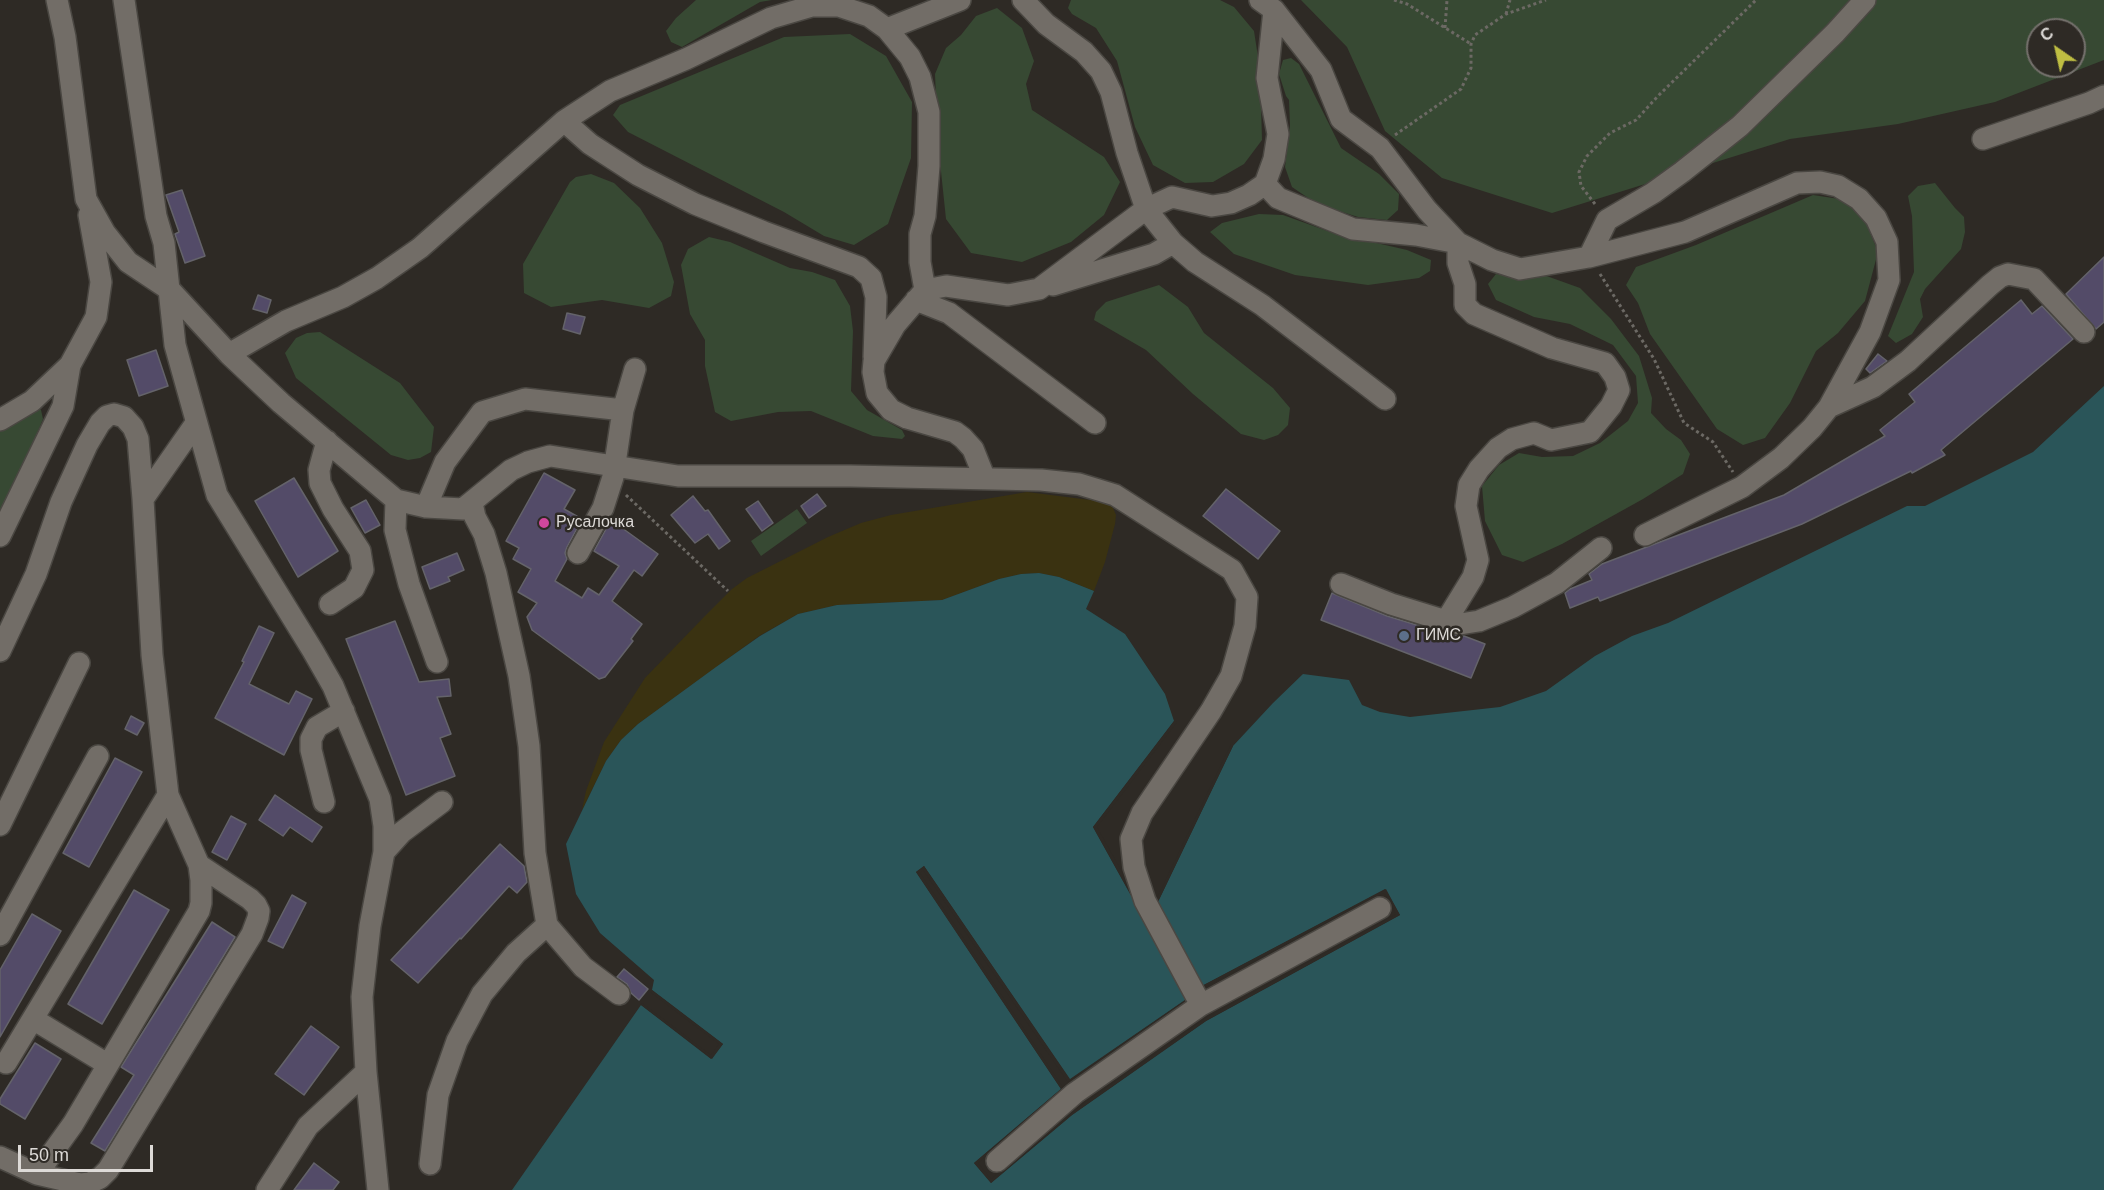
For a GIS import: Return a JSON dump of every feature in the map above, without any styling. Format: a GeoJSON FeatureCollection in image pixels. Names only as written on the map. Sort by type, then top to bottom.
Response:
{"type":"FeatureCollection","features":[{"type":"Feature","properties":{"kind":"street"},"geometry":{"type":"LineString","coordinates":[[0,420],[32,401],[70,365],[96,317],[101,282],[86,199],[65,38],[57,0]]}},
{"type":"Feature","properties":{"kind":"street"},"geometry":{"type":"LineString","coordinates":[[124,0],[156,216],[164,243],[175,345],[217,495],[314,651],[344,711],[380,799],[384,826],[384,852],[370,926],[362,997],[366,1072],[377,1180],[363,1190]]}},
{"type":"Feature","properties":{"kind":"street"},"geometry":{"type":"LineString","coordinates":[[887,29],[960,0]]}},
{"type":"Feature","properties":{"kind":"street"},"geometry":{"type":"LineString","coordinates":[[1023,0],[1046,24],[1084,52],[1101,71],[1111,92],[1146,209],[1173,243],[1195,262],[1262,305],[1385,399]]}},
{"type":"Feature","properties":{"kind":"street"},"geometry":{"type":"LineString","coordinates":[[1589,257],[1607,220],[1672,179],[1740,126],[1835,33],[1865,0]]}},
{"type":"Feature","properties":{"kind":"street"},"geometry":{"type":"LineString","coordinates":[[1039,290],[1146,209],[1172,197],[1212,206],[1231,203],[1265,184],[1274,159],[1278,134],[1267,78],[1267,5]]}},
{"type":"Feature","properties":{"kind":"street"},"geometry":{"type":"LineString","coordinates":[[1267,5],[1321,70],[1341,119],[1380,148],[1427,210],[1458,243],[1458,262],[1465,284],[1466,305],[1474,314],[1552,348],[1605,363],[1615,377],[1619,390],[1611,406],[1590,432],[1551,440],[1534,434],[1512,439],[1498,448],[1479,469],[1469,485],[1466,506],[1478,560],[1473,577],[1446,621]]}},
{"type":"Feature","properties":{"kind":"street"},"geometry":{"type":"LineString","coordinates":[[229,354],[286,321],[343,297],[420,248],[564,121],[610,91],[686,59],[771,18],[812,6],[839,6],[869,15],[887,29],[910,57],[920,77],[929,111],[929,166],[925,216],[920,234],[920,295]]}},
{"type":"Feature","properties":{"kind":"street"},"geometry":{"type":"LineString","coordinates":[[1983,140],[2104,96]]}},
{"type":"Feature","properties":{"kind":"street"},"geometry":{"type":"LineString","coordinates":[[564,121],[590,144],[647,180],[695,204],[859,267],[871,278],[876,297],[873,372],[877,393],[891,410],[907,418],[955,432],[973,449],[985,479]]}},
{"type":"Feature","properties":{"kind":"street"},"geometry":{"type":"LineString","coordinates":[[1265,184],[1278,198],[1353,229],[1416,235],[1458,243],[1492,260],[1520,268],[1589,257],[1685,232],[1797,183],[1820,182],[1838,186],[1859,199],[1876,218],[1887,242],[1889,280],[1870,332],[1829,407],[1812,428],[1781,458],[1742,487],[1645,535]]}},
{"type":"Feature","properties":{"kind":"street"},"geometry":{"type":"LineString","coordinates":[[86,199],[115,247],[128,262],[170,290],[229,354],[281,403],[396,500],[426,507],[463,509],[511,470],[550,456],[614,472],[678,476],[850,476],[1041,480],[1079,484],[1115,495],[1232,570],[1247,597],[1245,626],[1231,676],[1211,711],[1142,813],[1131,839],[1134,867],[1144,901],[1201,1005]]}},
{"type":"Feature","properties":{"kind":"street"},"geometry":{"type":"LineString","coordinates":[[874,361],[896,325],[920,295],[946,286],[1008,295],[1039,290],[1154,254],[1173,243]]}},
{"type":"Feature","properties":{"kind":"street"},"geometry":{"type":"LineString","coordinates":[[1829,407],[1873,387],[1908,361],[1989,285],[2008,274],[2034,279],[2084,332]]}},
{"type":"Feature","properties":{"kind":"street"},"geometry":{"type":"LineString","coordinates":[[920,295],[949,313],[1095,423]]}},
{"type":"Feature","properties":{"kind":"street"},"geometry":{"type":"LineString","coordinates":[[0,536],[63,406],[70,365]]}},
{"type":"Feature","properties":{"kind":"street"},"geometry":{"type":"LineString","coordinates":[[579,553],[603,508],[614,472],[623,410],[635,369]]}},
{"type":"Feature","properties":{"kind":"street"},"geometry":{"type":"LineString","coordinates":[[426,507],[445,462],[482,412],[525,399],[623,410]]}},
{"type":"Feature","properties":{"kind":"street"},"geometry":{"type":"LineString","coordinates":[[0,651],[36,574],[61,502],[87,445],[107,416],[114,414],[124,417],[133,427],[138,438],[152,655],[168,795],[199,865],[202,896],[199,911],[73,1124],[38,1174]]}},
{"type":"Feature","properties":{"kind":"street"},"geometry":{"type":"LineString","coordinates":[[143,499],[196,423]]}},
{"type":"Feature","properties":{"kind":"street"},"geometry":{"type":"LineString","coordinates":[[327,441],[319,470],[320,483],[360,552],[363,570],[354,588],[330,603]]}},
{"type":"Feature","properties":{"kind":"street"},"geometry":{"type":"LineString","coordinates":[[396,500],[395,530],[409,584],[437,662]]}},
{"type":"Feature","properties":{"kind":"street"},"geometry":{"type":"LineString","coordinates":[[472,503],[496,573],[519,676],[529,746],[536,853],[547,925],[583,967],[619,994]]}},
{"type":"Feature","properties":{"kind":"street"},"geometry":{"type":"LineString","coordinates":[[1341,584],[1391,604],[1460,624],[1479,621],[1513,607],[1557,584],[1601,549]]}},
{"type":"Feature","properties":{"kind":"street"},"geometry":{"type":"LineString","coordinates":[[0,825],[79,663]]}},
{"type":"Feature","properties":{"kind":"street"},"geometry":{"type":"LineString","coordinates":[[324,802],[310,738],[316,727],[344,711]]}},
{"type":"Feature","properties":{"kind":"street"},"geometry":{"type":"LineString","coordinates":[[0,935],[98,756]]}},
{"type":"Feature","properties":{"kind":"street"},"geometry":{"type":"LineString","coordinates":[[6,1063],[168,795]]}},
{"type":"Feature","properties":{"kind":"street"},"geometry":{"type":"LineString","coordinates":[[384,852],[402,832],[442,802]]}},
{"type":"Feature","properties":{"kind":"street"},"geometry":{"type":"LineString","coordinates":[[0,1157],[38,1174],[80,1184],[90,1183],[100,1178],[108,1170],[252,934],[258,918],[259,910],[250,899],[199,865]]}},
{"type":"Feature","properties":{"kind":"street"},"geometry":{"type":"LineString","coordinates":[[997,1161],[1075,1093],[1201,1005],[1380,908]]}},
{"type":"Feature","properties":{"kind":"street"},"geometry":{"type":"LineString","coordinates":[[430,1164],[438,1095],[457,1041],[482,994],[516,953],[547,925]]}},
{"type":"Feature","properties":{"kind":"street"},"geometry":{"type":"LineString","coordinates":[[33,1019],[107,1064]]}},
{"type":"Feature","properties":{"kind":"street"},"geometry":{"type":"LineString","coordinates":[[267,1190],[308,1125],[366,1072]]}},
{"type":"Feature","properties":{"kind":"path"},"geometry":{"type":"LineString","coordinates":[[1394,0],[1407,4],[1471,44]]}},
{"type":"Feature","properties":{"kind":"path"},"geometry":{"type":"LineString","coordinates":[[1445,28],[1446,0]]}},
{"type":"Feature","properties":{"kind":"path"},"geometry":{"type":"LineString","coordinates":[[1506,14],[1509,0]]}},
{"type":"Feature","properties":{"kind":"path"},"geometry":{"type":"LineString","coordinates":[[1380,148],[1404,127],[1461,90],[1471,68],[1471,44],[1475,35],[1506,14],[1546,0]]}},
{"type":"Feature","properties":{"kind":"path"},"geometry":{"type":"LineString","coordinates":[[1607,220],[1581,186],[1579,172],[1587,156],[1610,133],[1636,120],[1756,0]]}},
{"type":"Feature","properties":{"kind":"path"},"geometry":{"type":"LineString","coordinates":[[1589,257],[1654,359],[1684,423],[1713,442],[1742,487]]}},
{"type":"Feature","properties":{"kind":"path"},"geometry":{"type":"LineString","coordinates":[[614,472],[631,501],[728,591]]}},
{"type":"Feature","properties":{"kind":"green space"},"geometry":{"type":"Polygon","coordinates":[[[696,0],[772,0],[760,2],[682,47],[671,42],[666,31],[676,18],[696,0]]]}},
{"type":"Feature","properties":{"kind":"green space"},"geometry":{"type":"Polygon","coordinates":[[[1071,0],[1220,0],[1234,7],[1254,31],[1260,70],[1262,140],[1244,164],[1213,182],[1185,183],[1153,165],[1135,127],[1117,61],[1096,28],[1072,14],[1068,8],[1071,0]]]}},
{"type":"Feature","properties":{"kind":"green space"},"geometry":{"type":"Polygon","coordinates":[[[1301,0],[2104,0],[2104,60],[2086,67],[2086,18],[2026,18],[2026,78],[2057,78],[1995,102],[1898,124],[1790,139],[1552,213],[1442,178],[1385,131],[1347,47],[1301,0]]]}},
{"type":"Feature","properties":{"kind":"green space"},"geometry":{"type":"Polygon","coordinates":[[[997,8],[1022,28],[1034,61],[1026,84],[1032,110],[1104,157],[1120,182],[1104,215],[1071,242],[1022,262],[971,253],[946,219],[938,143],[935,74],[946,48],[961,35],[976,16],[997,8]]]}},
{"type":"Feature","properties":{"kind":"green space"},"geometry":{"type":"Polygon","coordinates":[[[850,34],[886,56],[912,102],[911,158],[888,224],[854,245],[824,236],[784,212],[628,132],[613,115],[620,105],[784,37],[850,34]]]}},
{"type":"Feature","properties":{"kind":"green space"},"geometry":{"type":"Polygon","coordinates":[[[1291,58],[1299,64],[1341,148],[1379,174],[1399,194],[1398,210],[1387,220],[1358,217],[1317,204],[1292,187],[1285,167],[1290,125],[1289,100],[1279,74],[1283,60],[1291,58]]]}},
{"type":"Feature","properties":{"kind":"green space"},"geometry":{"type":"Polygon","coordinates":[[[591,174],[614,183],[640,208],[662,243],[674,282],[671,296],[649,308],[602,300],[551,307],[524,293],[523,264],[570,182],[576,177],[591,174]]]}},
{"type":"Feature","properties":{"kind":"green space"},"geometry":{"type":"Polygon","coordinates":[[[1935,183],[1964,217],[1965,232],[1961,249],[1925,289],[1920,299],[1923,317],[1912,334],[1896,343],[1888,336],[1914,272],[1912,216],[1908,196],[1918,186],[1935,183]]]}},
{"type":"Feature","properties":{"kind":"green space"},"geometry":{"type":"Polygon","coordinates":[[[1813,195],[1846,200],[1864,218],[1878,252],[1865,301],[1838,333],[1816,351],[1790,403],[1765,438],[1743,445],[1717,429],[1650,334],[1638,303],[1626,285],[1636,267],[1696,245],[1813,195]]]}},
{"type":"Feature","properties":{"kind":"green space"},"geometry":{"type":"Polygon","coordinates":[[[1259,214],[1283,215],[1333,233],[1407,250],[1431,260],[1430,271],[1419,278],[1368,285],[1295,275],[1234,254],[1210,232],[1222,223],[1259,214]]]}},
{"type":"Feature","properties":{"kind":"green space"},"geometry":{"type":"Polygon","coordinates":[[[709,237],[730,242],[790,268],[812,272],[835,280],[850,306],[853,331],[851,391],[867,410],[902,430],[905,436],[902,439],[873,436],[811,411],[778,412],[731,421],[715,412],[705,366],[705,340],[690,314],[681,265],[688,249],[709,237]]]}},
{"type":"Feature","properties":{"kind":"green space"},"geometry":{"type":"Polygon","coordinates":[[[1496,274],[1509,276],[1541,274],[1580,288],[1611,319],[1639,356],[1652,398],[1651,413],[1666,429],[1681,440],[1690,454],[1683,474],[1562,544],[1523,562],[1502,555],[1485,521],[1482,486],[1499,465],[1519,453],[1542,457],[1573,456],[1600,443],[1628,421],[1638,403],[1636,376],[1613,345],[1570,324],[1534,317],[1496,300],[1488,284],[1496,274]]]}},
{"type":"Feature","properties":{"kind":"green space"},"geometry":{"type":"Polygon","coordinates":[[[1159,285],[1188,307],[1204,333],[1273,388],[1290,408],[1288,425],[1278,435],[1264,440],[1241,434],[1193,394],[1146,350],[1094,320],[1096,312],[1106,302],[1159,285]]]}},
{"type":"Feature","properties":{"kind":"green space"},"geometry":{"type":"Polygon","coordinates":[[[320,332],[400,383],[434,427],[431,452],[420,458],[408,460],[391,455],[296,378],[285,353],[296,338],[307,333],[320,332]]]}},
{"type":"Feature","properties":{"kind":"green space"},"geometry":{"type":"Polygon","coordinates":[[[37,408],[41,410],[43,419],[0,521],[0,424],[37,408]]]}},
{"type":"Feature","properties":{"kind":"green space"},"geometry":{"type":"Polygon","coordinates":[[[797,509],[807,523],[761,556],[751,541],[797,509]]]}},
{"type":"Feature","properties":{"kind":"sand"},"geometry":{"type":"Polygon","coordinates":[[[1027,492],[1106,502],[1113,508],[1116,515],[1115,524],[1105,562],[1094,591],[1059,577],[1039,573],[1021,574],[999,579],[942,600],[837,605],[798,614],[759,636],[638,724],[621,740],[606,761],[582,810],[586,791],[604,742],[645,678],[732,589],[747,578],[861,523],[891,515],[1027,492]]]}},
{"type":"Feature","properties":{"kind":"water"},"geometry":{"type":"Polygon","coordinates":[[[2104,386],[2104,1190],[512,1190],[641,1005],[711,1059],[723,1044],[652,990],[654,980],[600,933],[576,894],[566,844],[606,761],[621,740],[638,724],[716,667],[760,636],[798,614],[837,605],[942,600],[999,579],[1021,574],[1039,573],[1059,577],[1094,591],[1086,609],[1125,634],[1165,694],[1174,721],[1093,827],[1188,998],[1070,1080],[924,866],[916,872],[1061,1089],[974,1163],[991,1183],[1072,1115],[1206,1021],[1400,915],[1385,889],[1200,987],[1156,906],[1233,746],[1303,674],[1349,680],[1362,705],[1380,712],[1410,717],[1500,707],[1546,691],[1595,656],[1632,636],[1668,623],[1907,506],[1925,506],[2033,452],[2104,386]]]}},
{"type":"Feature","properties":{"kind":"pier"},"geometry":{"type":"Polygon","coordinates":[[[1174,721],[1177,722],[1097,827],[1191,996],[1190,1000],[1071,1082],[1067,1081],[923,870],[920,873],[1064,1089],[978,1163],[991,1179],[1070,1113],[1204,1019],[1396,914],[1384,893],[1201,989],[1153,906],[1231,744],[1233,746],[1156,906],[1200,987],[1386,889],[1400,915],[1206,1021],[1072,1115],[991,1183],[974,1163],[1061,1089],[916,872],[924,866],[1070,1079],[1188,998],[1093,827],[1174,721]]]}},
{"type":"Feature","properties":{"kind":"pier"},"geometry":{"type":"Polygon","coordinates":[[[652,990],[723,1044],[712,1059],[641,1005],[642,1003],[711,1055],[719,1044],[650,992],[652,990]]]}},
{"type":"Feature","properties":{"kind":"building"},"geometry":{"type":"Polygon","coordinates":[[[182,190],[205,256],[185,263],[175,234],[179,232],[166,195],[182,190]]]}},
{"type":"Feature","properties":{"kind":"building"},"geometry":{"type":"Polygon","coordinates":[[[2104,257],[2104,322],[2096,329],[2066,294],[2104,257]]]}},
{"type":"Feature","properties":{"kind":"building"},"geometry":{"type":"Polygon","coordinates":[[[258,295],[271,300],[267,313],[253,309],[258,295]]]}},
{"type":"Feature","properties":{"kind":"building"},"geometry":{"type":"Polygon","coordinates":[[[2021,300],[2032,314],[2042,306],[2073,339],[1941,450],[1945,455],[1912,473],[1911,471],[1802,524],[1600,601],[1598,597],[1570,608],[1565,593],[1592,580],[1589,574],[1602,564],[1784,495],[1885,436],[1880,430],[1915,402],[1909,394],[2021,300]]]}},
{"type":"Feature","properties":{"kind":"building"},"geometry":{"type":"Polygon","coordinates":[[[567,313],[585,317],[580,334],[563,329],[567,313]]]}},
{"type":"Feature","properties":{"kind":"building"},"geometry":{"type":"Polygon","coordinates":[[[156,350],[168,386],[139,396],[127,360],[156,350]]]}},
{"type":"Feature","properties":{"kind":"building"},"geometry":{"type":"Polygon","coordinates":[[[1878,354],[1887,361],[1870,373],[1866,369],[1878,354]]]}},
{"type":"Feature","properties":{"kind":"building"},"geometry":{"type":"Polygon","coordinates":[[[544,473],[575,490],[564,509],[582,519],[567,547],[565,553],[567,559],[555,581],[582,598],[588,588],[599,595],[619,566],[594,551],[611,520],[658,554],[642,576],[634,570],[612,601],[642,624],[631,639],[633,641],[605,677],[599,679],[532,630],[527,617],[537,603],[518,592],[531,569],[513,559],[519,548],[506,541],[544,473]]]}},
{"type":"Feature","properties":{"kind":"building"},"geometry":{"type":"Polygon","coordinates":[[[294,478],[338,551],[298,577],[255,501],[294,478]]]}},
{"type":"Feature","properties":{"kind":"building"},"geometry":{"type":"Polygon","coordinates":[[[1226,489],[1280,531],[1258,559],[1203,516],[1226,489]]]}},
{"type":"Feature","properties":{"kind":"building"},"geometry":{"type":"Polygon","coordinates":[[[817,494],[826,506],[809,518],[801,506],[817,494]]]}},
{"type":"Feature","properties":{"kind":"building"},"geometry":{"type":"Polygon","coordinates":[[[693,496],[705,511],[708,510],[730,541],[719,549],[708,534],[695,543],[671,515],[693,496]]]}},
{"type":"Feature","properties":{"kind":"building"},"geometry":{"type":"Polygon","coordinates":[[[366,500],[380,525],[365,533],[351,508],[366,500]]]}},
{"type":"Feature","properties":{"kind":"building"},"geometry":{"type":"Polygon","coordinates":[[[758,501],[773,523],[762,531],[746,509],[758,501]]]}},
{"type":"Feature","properties":{"kind":"building"},"geometry":{"type":"Polygon","coordinates":[[[457,553],[464,570],[448,577],[450,581],[430,589],[422,567],[457,553]]]}},
{"type":"Feature","properties":{"kind":"building"},"geometry":{"type":"Polygon","coordinates":[[[1332,593],[1387,616],[1443,633],[1464,636],[1485,644],[1471,678],[1321,620],[1332,593]]]}},
{"type":"Feature","properties":{"kind":"building"},"geometry":{"type":"Polygon","coordinates":[[[395,621],[419,682],[449,679],[451,696],[437,697],[451,734],[440,738],[455,776],[406,795],[346,639],[395,621]]]}},
{"type":"Feature","properties":{"kind":"building"},"geometry":{"type":"Polygon","coordinates":[[[259,626],[274,633],[249,684],[289,704],[296,691],[312,699],[284,755],[215,718],[244,662],[242,661],[259,626]]]}},
{"type":"Feature","properties":{"kind":"building"},"geometry":{"type":"Polygon","coordinates":[[[131,716],[144,723],[137,735],[125,729],[131,716]]]}},
{"type":"Feature","properties":{"kind":"building"},"geometry":{"type":"Polygon","coordinates":[[[115,758],[142,772],[89,867],[63,853],[115,758]]]}},
{"type":"Feature","properties":{"kind":"building"},"geometry":{"type":"Polygon","coordinates":[[[275,795],[322,827],[312,842],[290,827],[283,836],[259,820],[275,795]]]}},
{"type":"Feature","properties":{"kind":"building"},"geometry":{"type":"Polygon","coordinates":[[[231,816],[246,824],[227,860],[212,852],[231,816]]]}},
{"type":"Feature","properties":{"kind":"building"},"geometry":{"type":"Polygon","coordinates":[[[500,844],[524,866],[527,882],[517,893],[509,886],[418,983],[391,960],[500,844]]]}},
{"type":"Feature","properties":{"kind":"building"},"geometry":{"type":"Polygon","coordinates":[[[134,890],[169,910],[102,1024],[68,1004],[134,890]]]}},
{"type":"Feature","properties":{"kind":"building"},"geometry":{"type":"Polygon","coordinates":[[[292,895],[306,903],[283,948],[268,941],[292,895]]]}},
{"type":"Feature","properties":{"kind":"building"},"geometry":{"type":"Polygon","coordinates":[[[32,914],[61,931],[0,1037],[0,970],[32,914]]]}},
{"type":"Feature","properties":{"kind":"building"},"geometry":{"type":"Polygon","coordinates":[[[212,922],[235,937],[105,1151],[91,1143],[134,1075],[121,1067],[212,922]]]}},
{"type":"Feature","properties":{"kind":"building"},"geometry":{"type":"Polygon","coordinates":[[[624,969],[648,989],[639,1000],[631,993],[627,984],[617,977],[624,969]]]}},
{"type":"Feature","properties":{"kind":"building"},"geometry":{"type":"Polygon","coordinates":[[[311,1026],[339,1047],[304,1095],[275,1074],[311,1026]]]}},
{"type":"Feature","properties":{"kind":"building"},"geometry":{"type":"Polygon","coordinates":[[[35,1043],[61,1059],[25,1119],[0,1104],[0,1099],[35,1043]]]}},
{"type":"Feature","properties":{"kind":"building"},"geometry":{"type":"Polygon","coordinates":[[[314,1163],[339,1182],[333,1190],[294,1190],[314,1163]]]}},
{"type":"Feature","properties":{"kind":"place","name":"Русалочка"},"geometry":{"type":"Point","coordinates":[544,523]}},
{"type":"Feature","properties":{"kind":"place","name":"ГИМС"},"geometry":{"type":"Point","coordinates":[1404,636]}}]}
